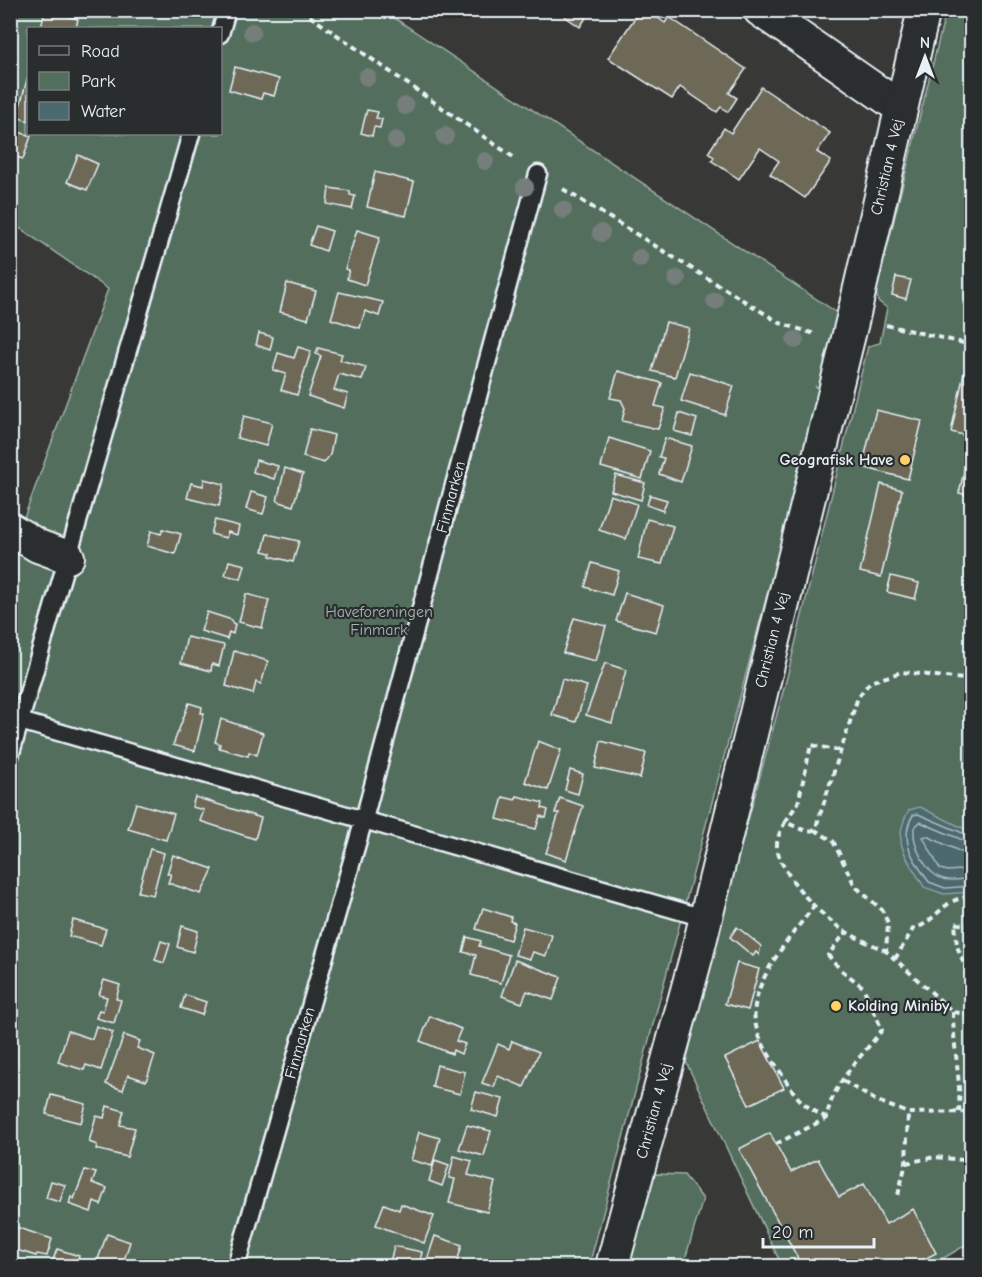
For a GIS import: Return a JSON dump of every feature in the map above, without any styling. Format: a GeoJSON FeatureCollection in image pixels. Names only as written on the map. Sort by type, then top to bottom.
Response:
{"type":"FeatureCollection","features":[{"type":"Feature","properties":{"kind":"street"},"geometry":{"type":"LineString","coordinates":[[760,10],[901,108]]}},
{"type":"Feature","properties":{"kind":"street","name":"Christian 4 Vej"},"geometry":{"type":"LineString","coordinates":[[612,1266],[705,918],[849,330],[924,10]]}},
{"type":"Feature","properties":{"kind":"street"},"geometry":{"type":"LineString","coordinates":[[10,529],[38,546],[68,557]]}},
{"type":"Feature","properties":{"kind":"lane"},"geometry":{"type":"LineString","coordinates":[[222,27],[227,10]]}},
{"type":"Feature","properties":{"kind":"lane"},"geometry":{"type":"LineString","coordinates":[[10,756],[15,719],[68,557],[191,135]]}},
{"type":"Feature","properties":{"kind":"lane","name":"Finmarken"},"geometry":{"type":"LineString","coordinates":[[236,1266],[364,819],[537,174]]}},
{"type":"Feature","properties":{"kind":"lane"},"geometry":{"type":"LineString","coordinates":[[15,719],[705,918]]}},
{"type":"Feature","properties":{"kind":"path"},"geometry":{"type":"LineString","coordinates":[[302,10],[537,174],[780,323],[972,345]]}},
{"type":"Feature","properties":{"kind":"path"},"geometry":{"type":"LineString","coordinates":[[815,830],[858,697],[870,682],[902,672],[972,680]]}},
{"type":"Feature","properties":{"kind":"path"},"geometry":{"type":"LineString","coordinates":[[841,751],[812,745],[798,803],[779,832],[777,847],[782,863],[803,895],[846,932],[886,951],[952,1012],[972,1015]]}},
{"type":"Feature","properties":{"kind":"path"},"geometry":{"type":"LineString","coordinates":[[785,822],[806,831],[815,830],[833,841],[855,886],[882,910],[888,923],[886,951]]}},
{"type":"Feature","properties":{"kind":"path"},"geometry":{"type":"LineString","coordinates":[[895,959],[912,929],[926,926],[946,903],[972,897]]}},
{"type":"Feature","properties":{"kind":"path"},"geometry":{"type":"LineString","coordinates":[[815,905],[769,965],[758,1000],[755,1020],[762,1045],[803,1106],[827,1118]]}},
{"type":"Feature","properties":{"kind":"path"},"geometry":{"type":"LineString","coordinates":[[972,927],[955,923],[957,946],[966,967],[972,965]]}},
{"type":"Feature","properties":{"kind":"path"},"geometry":{"type":"LineString","coordinates":[[827,1118],[828,1105],[843,1081],[882,1030],[863,987],[840,969],[828,955],[846,932]]}},
{"type":"Feature","properties":{"kind":"path"},"geometry":{"type":"LineString","coordinates":[[952,1012],[952,1035],[960,1081],[959,1112]]}},
{"type":"Feature","properties":{"kind":"path"},"geometry":{"type":"LineString","coordinates":[[843,1081],[875,1100],[908,1113],[972,1112]]}},
{"type":"Feature","properties":{"kind":"path"},"geometry":{"type":"LineString","coordinates":[[898,1195],[906,1164],[908,1113]]}},
{"type":"Feature","properties":{"kind":"path"},"geometry":{"type":"LineString","coordinates":[[776,1144],[827,1118]]}},
{"type":"Feature","properties":{"kind":"path"},"geometry":{"type":"LineString","coordinates":[[906,1164],[935,1157],[972,1161]]}},
{"type":"Feature","properties":{"kind":"green space","name":"Haveforeningen Finmark"},"geometry":{"type":"Polygon","coordinates":[[[11,11],[384,11],[839,314],[822,390],[815,386],[821,391],[589,1266],[11,1266],[10,542],[18,534],[108,289],[11,222],[11,11]]]}},
{"type":"Feature","properties":{"kind":"green space","name":"Kolding Miniby"},"geometry":{"type":"Polygon","coordinates":[[[946,11],[971,11],[971,1242],[930,1266],[782,1266],[686,1062],[713,949],[787,677],[868,346],[880,343],[887,308],[878,301],[876,292],[946,11]]]}},
{"type":"Feature","properties":{"kind":"green space"},"geometry":{"type":"Polygon","coordinates":[[[655,1174],[684,1175],[703,1199],[683,1266],[629,1266],[655,1174]]]}},
{"type":"Feature","properties":{"kind":"water"},"geometry":{"type":"Polygon","coordinates":[[[920,807],[971,832],[971,892],[944,894],[924,887],[912,867],[903,850],[901,832],[909,810],[920,807]]]}},
{"type":"Feature","properties":{"kind":"building"},"geometry":{"type":"Polygon","coordinates":[[[45,10],[78,19],[76,27],[41,27],[45,10]]]}},
{"type":"Feature","properties":{"kind":"building"},"geometry":{"type":"Polygon","coordinates":[[[556,10],[591,10],[580,27],[556,10]]]}},
{"type":"Feature","properties":{"kind":"building"},"geometry":{"type":"Polygon","coordinates":[[[640,10],[647,10],[665,23],[669,17],[746,69],[729,93],[737,98],[728,112],[721,107],[717,112],[680,87],[672,99],[608,58],[640,10]]]}},
{"type":"Feature","properties":{"kind":"building"},"geometry":{"type":"Polygon","coordinates":[[[235,67],[279,79],[274,96],[263,93],[261,99],[229,90],[235,67]]]}},
{"type":"Feature","properties":{"kind":"building"},"geometry":{"type":"Polygon","coordinates":[[[27,80],[27,121],[17,117],[27,80]]]}},
{"type":"Feature","properties":{"kind":"building"},"geometry":{"type":"Polygon","coordinates":[[[761,87],[830,133],[817,152],[831,161],[805,198],[770,174],[779,161],[760,148],[739,179],[712,161],[714,157],[708,153],[724,128],[731,133],[761,87]]]}},
{"type":"Feature","properties":{"kind":"building"},"geometry":{"type":"Polygon","coordinates":[[[367,110],[378,112],[376,118],[382,119],[380,128],[374,127],[372,136],[361,133],[367,110]]]}},
{"type":"Feature","properties":{"kind":"building"},"geometry":{"type":"Polygon","coordinates":[[[12,130],[31,136],[23,159],[10,155],[12,130]]]}},
{"type":"Feature","properties":{"kind":"building"},"geometry":{"type":"Polygon","coordinates":[[[78,155],[98,164],[87,190],[67,182],[78,155]]]}},
{"type":"Feature","properties":{"kind":"building"},"geometry":{"type":"Polygon","coordinates":[[[375,172],[414,182],[406,216],[367,207],[375,172]]]}},
{"type":"Feature","properties":{"kind":"building"},"geometry":{"type":"Polygon","coordinates":[[[329,188],[350,191],[350,195],[355,196],[352,209],[327,204],[329,188]]]}},
{"type":"Feature","properties":{"kind":"building"},"geometry":{"type":"Polygon","coordinates":[[[316,226],[332,231],[326,251],[309,245],[316,226]]]}},
{"type":"Feature","properties":{"kind":"building"},"geometry":{"type":"Polygon","coordinates":[[[357,230],[380,237],[365,285],[347,279],[349,270],[345,269],[357,230]]]}},
{"type":"Feature","properties":{"kind":"building"},"geometry":{"type":"Polygon","coordinates":[[[896,277],[911,280],[906,299],[892,295],[896,277]]]}},
{"type":"Feature","properties":{"kind":"building"},"geometry":{"type":"Polygon","coordinates":[[[287,283],[316,291],[308,319],[280,312],[287,283]]]}},
{"type":"Feature","properties":{"kind":"building"},"geometry":{"type":"Polygon","coordinates":[[[339,292],[383,302],[379,316],[365,311],[360,328],[331,319],[339,292]]]}},
{"type":"Feature","properties":{"kind":"building"},"geometry":{"type":"Polygon","coordinates":[[[666,322],[689,328],[675,377],[652,371],[666,322]]]}},
{"type":"Feature","properties":{"kind":"building"},"geometry":{"type":"Polygon","coordinates":[[[259,333],[273,337],[270,350],[256,345],[259,333]]]}},
{"type":"Feature","properties":{"kind":"building"},"geometry":{"type":"Polygon","coordinates":[[[298,347],[311,351],[297,395],[281,390],[286,374],[273,370],[278,353],[294,358],[298,347]]]}},
{"type":"Feature","properties":{"kind":"building"},"geometry":{"type":"Polygon","coordinates":[[[318,348],[342,354],[340,360],[366,367],[362,380],[339,374],[334,390],[348,394],[344,408],[308,396],[321,356],[316,354],[318,348]]]}},
{"type":"Feature","properties":{"kind":"building"},"geometry":{"type":"Polygon","coordinates":[[[618,371],[662,383],[655,406],[665,408],[658,429],[622,421],[625,408],[621,400],[610,398],[618,371]]]}},
{"type":"Feature","properties":{"kind":"building"},"geometry":{"type":"Polygon","coordinates":[[[690,372],[734,386],[725,415],[681,401],[690,372]]]}},
{"type":"Feature","properties":{"kind":"building"},"geometry":{"type":"Polygon","coordinates":[[[964,373],[972,375],[972,437],[951,432],[964,373]]]}},
{"type":"Feature","properties":{"kind":"building"},"geometry":{"type":"Polygon","coordinates":[[[876,410],[922,421],[908,479],[862,467],[876,410]]]}},
{"type":"Feature","properties":{"kind":"building"},"geometry":{"type":"Polygon","coordinates":[[[679,413],[697,419],[692,436],[674,431],[679,413]]]}},
{"type":"Feature","properties":{"kind":"building"},"geometry":{"type":"Polygon","coordinates":[[[244,416],[272,423],[266,446],[237,438],[244,416]]]}},
{"type":"Feature","properties":{"kind":"building"},"geometry":{"type":"Polygon","coordinates":[[[310,429],[334,435],[330,455],[324,463],[303,457],[310,429]]]}},
{"type":"Feature","properties":{"kind":"building"},"geometry":{"type":"Polygon","coordinates":[[[609,438],[650,451],[642,479],[601,467],[609,438]]]}},
{"type":"Feature","properties":{"kind":"building"},"geometry":{"type":"Polygon","coordinates":[[[665,438],[692,446],[681,482],[659,474],[664,458],[659,457],[665,438]]]}},
{"type":"Feature","properties":{"kind":"building"},"geometry":{"type":"Polygon","coordinates":[[[972,440],[972,496],[959,493],[972,440]]]}},
{"type":"Feature","properties":{"kind":"building"},"geometry":{"type":"Polygon","coordinates":[[[256,460],[278,466],[274,479],[253,472],[256,460]]]}},
{"type":"Feature","properties":{"kind":"building"},"geometry":{"type":"Polygon","coordinates":[[[285,468],[303,474],[293,506],[277,501],[285,468]]]}},
{"type":"Feature","properties":{"kind":"building"},"geometry":{"type":"Polygon","coordinates":[[[616,475],[645,483],[641,500],[611,491],[616,475]]]}},
{"type":"Feature","properties":{"kind":"building"},"geometry":{"type":"Polygon","coordinates":[[[204,479],[224,484],[219,506],[187,498],[191,483],[203,486],[204,479]]]}},
{"type":"Feature","properties":{"kind":"building"},"geometry":{"type":"Polygon","coordinates":[[[881,484],[902,490],[881,577],[860,572],[881,484]]]}},
{"type":"Feature","properties":{"kind":"building"},"geometry":{"type":"Polygon","coordinates":[[[251,492],[268,497],[263,514],[246,509],[251,492]]]}},
{"type":"Feature","properties":{"kind":"building"},"geometry":{"type":"Polygon","coordinates":[[[610,495],[637,504],[626,539],[599,530],[610,495]]]}},
{"type":"Feature","properties":{"kind":"building"},"geometry":{"type":"Polygon","coordinates":[[[650,495],[667,500],[663,511],[647,505],[650,495]]]}},
{"type":"Feature","properties":{"kind":"building"},"geometry":{"type":"Polygon","coordinates":[[[647,519],[673,526],[662,564],[638,559],[647,519]]]}},
{"type":"Feature","properties":{"kind":"building"},"geometry":{"type":"Polygon","coordinates":[[[215,520],[239,526],[237,535],[228,532],[226,538],[211,534],[215,520]]]}},
{"type":"Feature","properties":{"kind":"building"},"geometry":{"type":"Polygon","coordinates":[[[163,529],[181,534],[175,554],[147,546],[151,531],[161,534],[163,529]]]}},
{"type":"Feature","properties":{"kind":"building"},"geometry":{"type":"Polygon","coordinates":[[[267,534],[299,541],[293,562],[270,556],[271,553],[263,551],[267,534]]]}},
{"type":"Feature","properties":{"kind":"building"},"geometry":{"type":"Polygon","coordinates":[[[229,561],[245,565],[241,579],[225,575],[229,561]]]}},
{"type":"Feature","properties":{"kind":"building"},"geometry":{"type":"Polygon","coordinates":[[[592,563],[619,571],[612,595],[585,587],[592,563]]]}},
{"type":"Feature","properties":{"kind":"building"},"geometry":{"type":"Polygon","coordinates":[[[891,576],[919,583],[915,599],[887,592],[891,576]]]}},
{"type":"Feature","properties":{"kind":"building"},"geometry":{"type":"Polygon","coordinates":[[[625,593],[664,605],[656,632],[616,621],[625,593]]]}},
{"type":"Feature","properties":{"kind":"building"},"geometry":{"type":"Polygon","coordinates":[[[246,594],[269,600],[262,628],[239,622],[246,594]]]}},
{"type":"Feature","properties":{"kind":"building"},"geometry":{"type":"Polygon","coordinates":[[[207,612],[232,620],[235,624],[233,634],[229,632],[227,639],[201,631],[207,612]]]}},
{"type":"Feature","properties":{"kind":"building"},"geometry":{"type":"Polygon","coordinates":[[[574,618],[606,626],[596,661],[563,653],[574,618]]]}},
{"type":"Feature","properties":{"kind":"building"},"geometry":{"type":"Polygon","coordinates":[[[187,637],[224,645],[219,666],[212,664],[211,671],[181,663],[187,637]]]}},
{"type":"Feature","properties":{"kind":"building"},"geometry":{"type":"Polygon","coordinates":[[[234,651],[268,661],[261,684],[256,682],[253,694],[226,686],[234,651]]]}},
{"type":"Feature","properties":{"kind":"building"},"geometry":{"type":"Polygon","coordinates":[[[605,663],[626,670],[612,723],[586,715],[605,663]]]}},
{"type":"Feature","properties":{"kind":"building"},"geometry":{"type":"Polygon","coordinates":[[[562,679],[587,686],[576,722],[552,715],[562,679]]]}},
{"type":"Feature","properties":{"kind":"building"},"geometry":{"type":"Polygon","coordinates":[[[189,703],[202,707],[201,713],[204,713],[195,751],[173,745],[189,703]]]}},
{"type":"Feature","properties":{"kind":"building"},"geometry":{"type":"Polygon","coordinates":[[[221,719],[263,733],[257,755],[249,752],[248,756],[219,748],[220,744],[215,742],[221,719]]]}},
{"type":"Feature","properties":{"kind":"building"},"geometry":{"type":"Polygon","coordinates":[[[538,741],[561,750],[548,790],[525,782],[538,741]]]}},
{"type":"Feature","properties":{"kind":"building"},"geometry":{"type":"Polygon","coordinates":[[[601,741],[646,753],[640,778],[595,768],[601,741]]]}},
{"type":"Feature","properties":{"kind":"building"},"geometry":{"type":"Polygon","coordinates":[[[570,770],[583,774],[578,794],[565,790],[570,770]]]}},
{"type":"Feature","properties":{"kind":"building"},"geometry":{"type":"Polygon","coordinates":[[[517,796],[543,803],[542,808],[548,810],[546,818],[540,816],[536,829],[497,819],[503,797],[515,800],[517,796]]]}},
{"type":"Feature","properties":{"kind":"building"},"geometry":{"type":"Polygon","coordinates":[[[195,797],[261,818],[255,839],[200,821],[204,810],[192,807],[195,797]]]}},
{"type":"Feature","properties":{"kind":"building"},"geometry":{"type":"Polygon","coordinates":[[[560,798],[583,806],[566,860],[546,853],[559,813],[555,813],[560,798]]]}},
{"type":"Feature","properties":{"kind":"building"},"geometry":{"type":"Polygon","coordinates":[[[136,803],[174,814],[166,840],[128,829],[136,803]]]}},
{"type":"Feature","properties":{"kind":"building"},"geometry":{"type":"Polygon","coordinates":[[[150,849],[164,853],[153,895],[138,892],[150,849]]]}},
{"type":"Feature","properties":{"kind":"building"},"geometry":{"type":"Polygon","coordinates":[[[173,855],[213,869],[201,894],[168,883],[171,874],[167,874],[173,855]]]}},
{"type":"Feature","properties":{"kind":"building"},"geometry":{"type":"Polygon","coordinates":[[[483,908],[511,917],[510,921],[515,923],[510,940],[476,929],[483,908]]]}},
{"type":"Feature","properties":{"kind":"building"},"geometry":{"type":"Polygon","coordinates":[[[73,920],[106,929],[101,945],[69,936],[73,920]]]}},
{"type":"Feature","properties":{"kind":"building"},"geometry":{"type":"Polygon","coordinates":[[[182,926],[198,931],[193,952],[177,947],[182,926]]]}},
{"type":"Feature","properties":{"kind":"building"},"geometry":{"type":"Polygon","coordinates":[[[523,927],[552,935],[546,956],[533,952],[530,959],[515,955],[523,927]]]}},
{"type":"Feature","properties":{"kind":"building"},"geometry":{"type":"Polygon","coordinates":[[[737,927],[761,946],[759,955],[756,952],[753,956],[730,937],[737,927]]]}},
{"type":"Feature","properties":{"kind":"building"},"geometry":{"type":"Polygon","coordinates":[[[467,937],[481,941],[479,946],[509,955],[501,983],[471,975],[476,955],[463,952],[467,937]]]}},
{"type":"Feature","properties":{"kind":"building"},"geometry":{"type":"Polygon","coordinates":[[[161,941],[170,944],[164,963],[155,960],[161,941]]]}},
{"type":"Feature","properties":{"kind":"building"},"geometry":{"type":"Polygon","coordinates":[[[515,960],[561,977],[553,1000],[527,991],[522,1003],[502,996],[515,960]]]}},
{"type":"Feature","properties":{"kind":"building"},"geometry":{"type":"Polygon","coordinates":[[[737,963],[759,969],[748,1010],[725,1004],[737,963]]]}},
{"type":"Feature","properties":{"kind":"building"},"geometry":{"type":"Polygon","coordinates":[[[104,980],[120,985],[116,999],[121,1000],[114,1023],[96,1018],[99,1010],[103,1011],[107,997],[99,995],[104,980]]]}},
{"type":"Feature","properties":{"kind":"building"},"geometry":{"type":"Polygon","coordinates":[[[185,995],[206,1002],[202,1015],[181,1008],[185,995]]]}},
{"type":"Feature","properties":{"kind":"building"},"geometry":{"type":"Polygon","coordinates":[[[430,1016],[461,1029],[456,1041],[465,1044],[461,1054],[453,1050],[452,1054],[420,1041],[430,1016]]]}},
{"type":"Feature","properties":{"kind":"building"},"geometry":{"type":"Polygon","coordinates":[[[96,1026],[113,1032],[101,1070],[86,1065],[84,1070],[58,1062],[68,1031],[92,1039],[96,1026]]]}},
{"type":"Feature","properties":{"kind":"building"},"geometry":{"type":"Polygon","coordinates":[[[124,1035],[140,1041],[137,1048],[155,1055],[146,1081],[128,1075],[123,1090],[106,1084],[124,1035]]]}},
{"type":"Feature","properties":{"kind":"building"},"geometry":{"type":"Polygon","coordinates":[[[512,1041],[539,1052],[524,1087],[498,1076],[494,1087],[482,1083],[498,1044],[509,1049],[512,1041]]]}},
{"type":"Feature","properties":{"kind":"building"},"geometry":{"type":"Polygon","coordinates":[[[760,1041],[784,1088],[749,1105],[725,1058],[760,1041]]]}},
{"type":"Feature","properties":{"kind":"building"},"geometry":{"type":"Polygon","coordinates":[[[437,1065],[465,1072],[460,1094],[432,1087],[437,1065]]]}},
{"type":"Feature","properties":{"kind":"building"},"geometry":{"type":"Polygon","coordinates":[[[476,1092],[503,1099],[498,1117],[471,1109],[476,1092]]]}},
{"type":"Feature","properties":{"kind":"building"},"geometry":{"type":"Polygon","coordinates":[[[51,1095],[86,1104],[81,1123],[46,1114],[51,1095]]]}},
{"type":"Feature","properties":{"kind":"building"},"geometry":{"type":"Polygon","coordinates":[[[107,1106],[124,1111],[120,1125],[135,1128],[127,1157],[96,1149],[97,1145],[89,1142],[96,1116],[104,1118],[107,1106]]]}},
{"type":"Feature","properties":{"kind":"building"},"geometry":{"type":"Polygon","coordinates":[[[467,1125],[491,1131],[484,1156],[459,1149],[467,1125]]]}},
{"type":"Feature","properties":{"kind":"building"},"geometry":{"type":"Polygon","coordinates":[[[419,1132],[440,1138],[432,1166],[411,1160],[419,1132]]]}},
{"type":"Feature","properties":{"kind":"building"},"geometry":{"type":"Polygon","coordinates":[[[770,1133],[791,1172],[818,1159],[839,1197],[864,1184],[886,1224],[913,1209],[936,1253],[911,1266],[802,1266],[739,1149],[770,1133]]]}},
{"type":"Feature","properties":{"kind":"building"},"geometry":{"type":"Polygon","coordinates":[[[454,1156],[472,1161],[468,1175],[495,1182],[487,1212],[449,1203],[455,1179],[449,1178],[454,1156]]]}},
{"type":"Feature","properties":{"kind":"building"},"geometry":{"type":"Polygon","coordinates":[[[435,1160],[449,1165],[442,1186],[429,1181],[435,1160]]]}},
{"type":"Feature","properties":{"kind":"building"},"geometry":{"type":"Polygon","coordinates":[[[85,1170],[96,1173],[92,1183],[107,1188],[101,1205],[94,1202],[91,1212],[69,1204],[71,1197],[74,1199],[85,1170]]]}},
{"type":"Feature","properties":{"kind":"building"},"geometry":{"type":"Polygon","coordinates":[[[51,1181],[65,1185],[60,1202],[46,1198],[51,1181]]]}},
{"type":"Feature","properties":{"kind":"building"},"geometry":{"type":"Polygon","coordinates":[[[384,1204],[399,1210],[401,1204],[434,1216],[424,1243],[376,1225],[384,1204]]]}},
{"type":"Feature","properties":{"kind":"building"},"geometry":{"type":"Polygon","coordinates":[[[10,1225],[52,1239],[47,1256],[37,1254],[36,1256],[10,1248],[10,1225]]]}},
{"type":"Feature","properties":{"kind":"building"},"geometry":{"type":"Polygon","coordinates":[[[107,1234],[130,1242],[122,1266],[97,1262],[107,1234]]]}},
{"type":"Feature","properties":{"kind":"building"},"geometry":{"type":"Polygon","coordinates":[[[435,1236],[462,1245],[456,1266],[425,1266],[435,1236]]]}},
{"type":"Feature","properties":{"kind":"building"},"geometry":{"type":"Polygon","coordinates":[[[394,1246],[422,1252],[419,1266],[389,1266],[394,1246]]]}},
{"type":"Feature","properties":{"kind":"building"},"geometry":{"type":"Polygon","coordinates":[[[57,1249],[79,1256],[76,1266],[51,1266],[57,1249]]]}},
{"type":"Feature","properties":{"kind":"place","name":"Geografisk Have"},"geometry":{"type":"Point","coordinates":[905,460]}},
{"type":"Feature","properties":{"kind":"place","name":"Kolding Miniby"},"geometry":{"type":"Point","coordinates":[836,1006]}}]}
